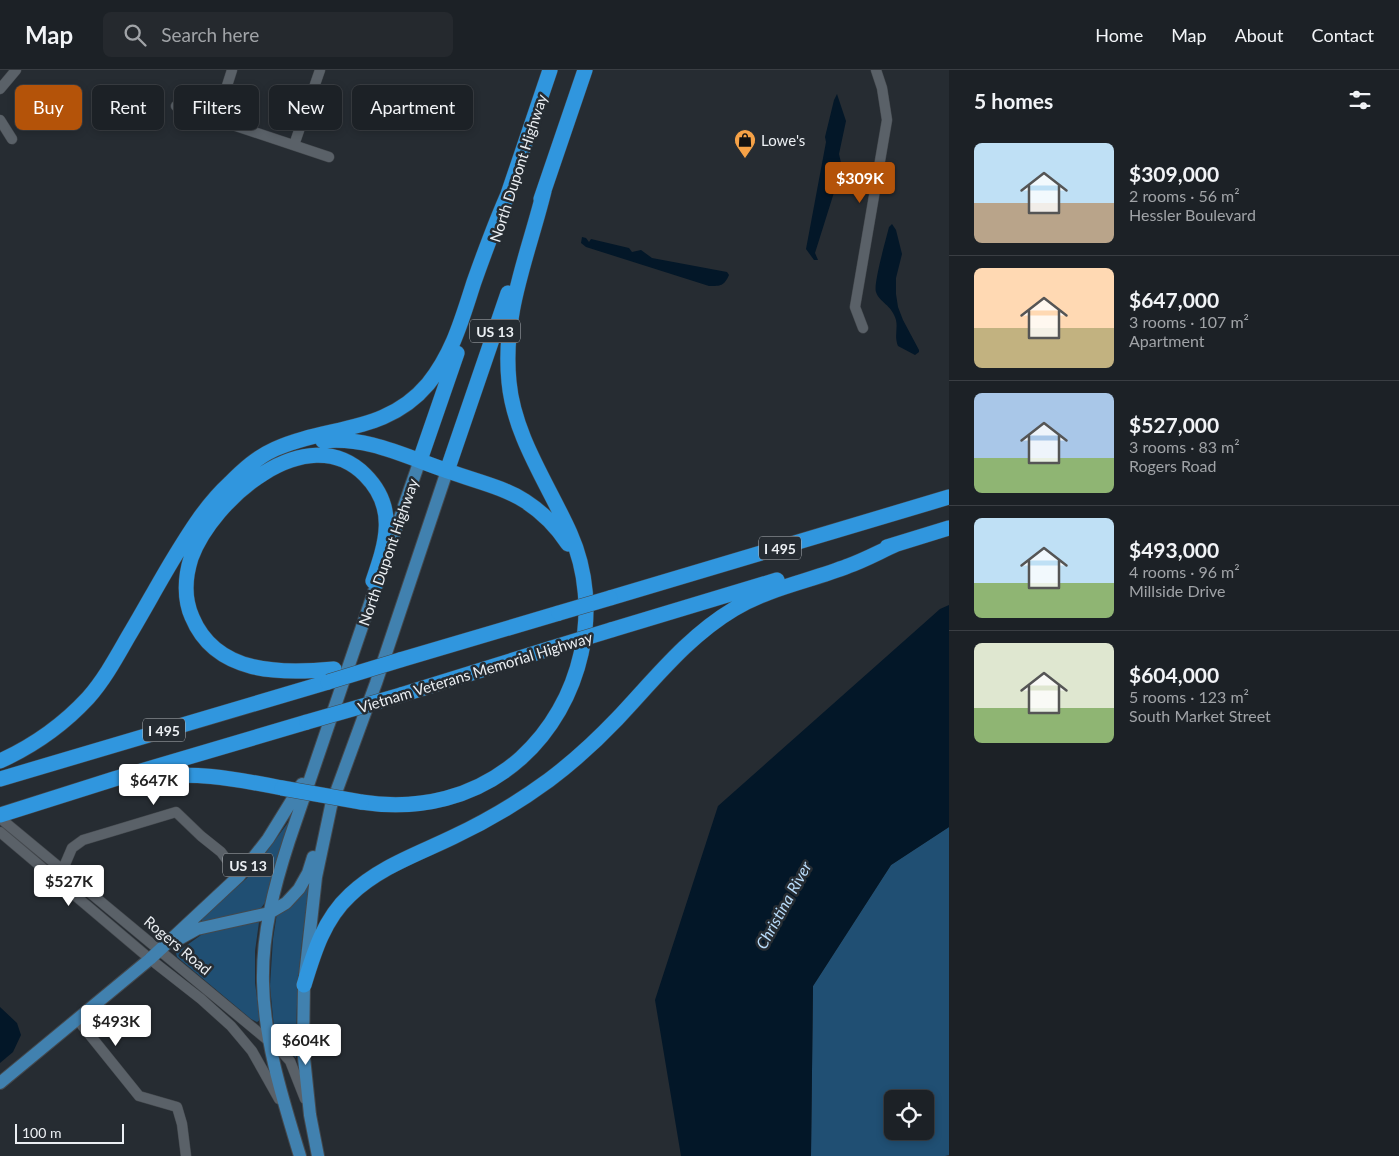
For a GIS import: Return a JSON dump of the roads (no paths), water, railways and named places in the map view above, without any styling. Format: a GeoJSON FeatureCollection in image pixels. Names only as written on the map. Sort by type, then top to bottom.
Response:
{"type":"FeatureCollection","features":[{"type":"Feature","properties":{"kind":"highway","name":"North Dupont Highway"},"geometry":{"type":"LineString","coordinates":[[420,460],[499,229],[509,192],[550,70]]}},
{"type":"Feature","properties":{"kind":"highway","name":"North Dupont Highway"},"geometry":{"type":"LineString","coordinates":[[447,471],[585,70]]}},
{"type":"Feature","properties":{"kind":"highway"},"geometry":{"type":"LineString","coordinates":[[41,803],[166,776],[218,778],[361,802],[407,806],[431,803],[471,790],[489,780],[513,764],[546,731],[557,716],[579,666],[585,620],[583,582],[573,539],[521,431],[509,383],[508,350],[514,299],[535,230],[544,191]]}},
{"type":"Feature","properties":{"kind":"highway"},"geometry":{"type":"LineString","coordinates":[[0,761],[20,752],[44,737],[88,698],[114,660],[192,528],[220,493],[244,470],[262,456],[281,447],[382,419],[403,407],[423,389],[450,352],[493,228],[509,192]]}},
{"type":"Feature","properties":{"kind":"highway"},"geometry":{"type":"LineString","coordinates":[[244,470],[289,449],[308,443],[330,440],[346,440],[369,444],[420,460],[513,494],[538,510],[566,541],[577,562],[583,582]]}},
{"type":"Feature","properties":{"kind":"highway"},"geometry":{"type":"LineString","coordinates":[[331,676],[260,669],[238,662],[215,648],[199,630],[189,608],[186,578],[194,550],[209,526],[228,504],[240,491],[260,475],[298,457],[311,455],[328,456],[346,462],[361,471],[374,486],[383,502],[386,515],[386,535],[373,581],[378,582]]}},
{"type":"Feature","properties":{"kind":"highway","name":"Vietnam Veterans Memorial Highway"},"geometry":{"type":"LineString","coordinates":[[331,676],[400,660],[949,497]]}},
{"type":"Feature","properties":{"kind":"highway","name":"Vietnam Veterans Memorial Highway"},"geometry":{"type":"LineString","coordinates":[[0,816],[114,779],[401,695],[949,528]]}},
{"type":"Feature","properties":{"kind":"highway"},"geometry":{"type":"LineString","coordinates":[[304,985],[323,931],[344,901],[357,889],[387,868],[489,819],[549,780],[601,735],[681,649],[708,626],[734,609],[761,596],[849,566],[897,544]]}},
{"type":"Feature","properties":{"kind":"highway","name":"I 495"},"geometry":{"type":"LineString","coordinates":[[0,779],[331,676]]}},
{"type":"Feature","properties":{"kind":"main road","name":"North Dupont Highway"},"geometry":{"type":"LineString","coordinates":[[300,1156],[286,1111],[269,1040],[263,982],[269,912],[278,874],[315,762],[420,460]]}},
{"type":"Feature","properties":{"kind":"main road","name":"North Dupont Highway"},"geometry":{"type":"LineString","coordinates":[[318,1156],[310,1115],[303,1048],[304,985],[316,877],[331,806],[376,682],[447,471]]}},
{"type":"Feature","properties":{"kind":"main road","name":"US 13"},"geometry":{"type":"LineString","coordinates":[[0,1083],[150,959],[239,876],[268,839],[315,762]]}},
{"type":"Feature","properties":{"kind":"main road","name":"US 13"},"geometry":{"type":"LineString","coordinates":[[160,949],[197,929],[269,912],[286,903],[299,889],[308,873],[331,806]]}},
{"type":"Feature","properties":{"kind":"street"},"geometry":{"type":"LineString","coordinates":[[0,89],[16,70]]}},
{"type":"Feature","properties":{"kind":"street"},"geometry":{"type":"LineString","coordinates":[[227,85],[232,70]]}},
{"type":"Feature","properties":{"kind":"street"},"geometry":{"type":"LineString","coordinates":[[294,145],[320,70]]}},
{"type":"Feature","properties":{"kind":"street"},"geometry":{"type":"LineString","coordinates":[[863,328],[855,306],[886,120],[882,88],[876,70]]}},
{"type":"Feature","properties":{"kind":"street"},"geometry":{"type":"LineString","coordinates":[[0,120],[12,139]]}},
{"type":"Feature","properties":{"kind":"street"},"geometry":{"type":"LineString","coordinates":[[247,130],[329,157]]}},
{"type":"Feature","properties":{"kind":"street"},"geometry":{"type":"LineString","coordinates":[[62,869],[72,848],[83,840],[176,812],[221,852],[239,876]]}},
{"type":"Feature","properties":{"kind":"street","name":"Rogers Road"},"geometry":{"type":"LineString","coordinates":[[0,816],[269,1040],[290,1061],[299,1080],[310,1115]]}},
{"type":"Feature","properties":{"kind":"street","name":"Rogers Road"},"geometry":{"type":"LineString","coordinates":[[2,834],[231,1026],[252,1051],[286,1111]]}},
{"type":"Feature","properties":{"kind":"street"},"geometry":{"type":"LineString","coordinates":[[77,1019],[140,1096],[177,1107],[182,1124],[186,1156]]}},
{"type":"Feature","properties":{"kind":"water"},"geometry":{"type":"Polygon","coordinates":[[[837,94],[846,121],[839,154],[842,167],[815,253],[818,260],[814,260],[806,249],[826,142],[825,137],[837,94]]]}},
{"type":"Feature","properties":{"kind":"water"},"geometry":{"type":"Polygon","coordinates":[[[892,224],[896,230],[902,254],[896,278],[898,307],[919,350],[915,355],[898,346],[894,315],[876,292],[880,261],[889,227],[892,224]]]}},
{"type":"Feature","properties":{"kind":"water"},"geometry":{"type":"Polygon","coordinates":[[[582,237],[586,238],[589,242],[591,239],[629,248],[632,252],[641,250],[652,258],[727,272],[729,275],[722,285],[709,286],[586,247],[581,243],[582,237]]]}},
{"type":"Feature","properties":{"kind":"water","name":"Christina River"},"geometry":{"type":"Polygon","coordinates":[[[949,605],[949,827],[891,865],[813,986],[811,1156],[681,1156],[655,1000],[718,806],[940,609],[949,605]]]}},
{"type":"Feature","properties":{"kind":"water"},"geometry":{"type":"Polygon","coordinates":[[[0,1007],[17,1023],[21,1035],[13,1052],[0,1063],[0,1007]]]}},
{"type":"Feature","properties":{"kind":"place","name":"Lowe's"},"geometry":{"type":"Point","coordinates":[745,159]}}]}
